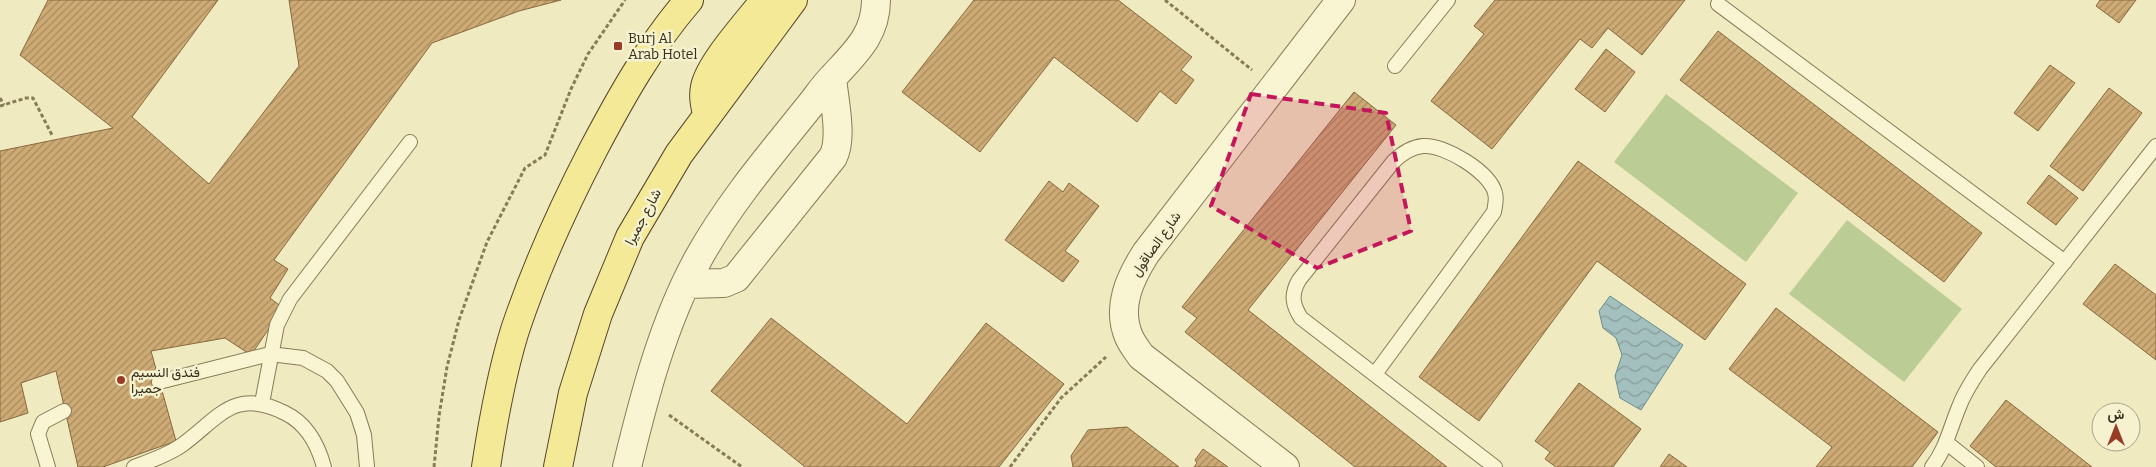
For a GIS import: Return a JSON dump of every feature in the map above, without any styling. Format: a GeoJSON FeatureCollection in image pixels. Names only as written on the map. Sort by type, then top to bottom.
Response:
{"type":"FeatureCollection","features":[{"type":"Feature","properties":{"kind":"main road"},"geometry":{"type":"LineString","coordinates":[[486,467],[497,399],[515,332],[538,265],[566,201],[618,103],[647,55],[689,0]]}},
{"type":"Feature","properties":{"kind":"main road","name":"شارع جميرا"},"geometry":{"type":"LineString","coordinates":[[558,467],[573,393],[598,314],[623,254],[654,195],[707,114],[790,1]]}},
{"type":"Feature","properties":{"kind":"street"},"geometry":{"type":"LineString","coordinates":[[627,467],[673,314],[697,261],[723,217],[753,176],[832,78],[866,40],[872,26],[876,0]]}},
{"type":"Feature","properties":{"kind":"street","name":"شارع الصاقول"},"geometry":{"type":"LineString","coordinates":[[1285,467],[1141,356],[1128,336],[1123,314],[1125,298],[1137,267],[1341,0]]}},
{"type":"Feature","properties":{"kind":"street"},"geometry":{"type":"LineString","coordinates":[[686,284],[724,283],[736,278],[833,157],[836,152],[838,136],[832,78]]}},
{"type":"Feature","properties":{"kind":"lane"},"geometry":{"type":"LineString","coordinates":[[1395,66],[1448,0]]}},
{"type":"Feature","properties":{"kind":"lane"},"geometry":{"type":"LineString","coordinates":[[1718,4],[2066,262]]}},
{"type":"Feature","properties":{"kind":"lane"},"geometry":{"type":"LineString","coordinates":[[262,403],[270,354],[277,326],[290,298],[410,142]]}},
{"type":"Feature","properties":{"kind":"lane"},"geometry":{"type":"LineString","coordinates":[[1374,374],[1494,212],[1495,192],[1491,183],[1463,160],[1444,148],[1422,146],[1411,149],[1393,162],[1299,280],[1294,289],[1293,300],[1301,318],[1495,467]]}},
{"type":"Feature","properties":{"kind":"lane"},"geometry":{"type":"LineString","coordinates":[[1932,467],[1947,443],[1959,405],[1972,381],[2156,146]]}},
{"type":"Feature","properties":{"kind":"lane"},"geometry":{"type":"LineString","coordinates":[[159,382],[270,354],[303,358],[327,371],[337,381],[357,413],[364,435],[367,467]]}},
{"type":"Feature","properties":{"kind":"lane"},"geometry":{"type":"LineString","coordinates":[[134,467],[167,454],[181,446],[217,414],[231,407],[246,403],[262,403],[290,415],[311,437],[319,451],[324,467]]}},
{"type":"Feature","properties":{"kind":"lane"},"geometry":{"type":"LineString","coordinates":[[48,467],[38,442],[40,427],[56,414],[64,411]]}},
{"type":"Feature","properties":{"kind":"lane"},"geometry":{"type":"LineString","coordinates":[[1947,443],[1977,467]]}},
{"type":"Feature","properties":{"kind":"path"},"geometry":{"type":"LineString","coordinates":[[434,467],[439,416],[447,367],[459,320],[484,249],[505,204],[525,168],[545,155],[570,89],[588,54],[625,0]]}},
{"type":"Feature","properties":{"kind":"path"},"geometry":{"type":"LineString","coordinates":[[1165,0],[1274,88]]}},
{"type":"Feature","properties":{"kind":"path"},"geometry":{"type":"LineString","coordinates":[[0,98],[2,106],[26,98],[33,98],[52,136]]}},
{"type":"Feature","properties":{"kind":"path"},"geometry":{"type":"LineString","coordinates":[[1010,467],[1061,398],[1128,336]]}},
{"type":"Feature","properties":{"kind":"path"},"geometry":{"type":"LineString","coordinates":[[646,399],[742,467]]}},
{"type":"Feature","properties":{"kind":"highlighted area"},"geometry":{"type":"Polygon","coordinates":[[[1251,94],[1386,113],[1411,231],[1317,268],[1211,206],[1251,94]]]}},
{"type":"Feature","properties":{"kind":"green space"},"geometry":{"type":"Polygon","coordinates":[[[1666,94],[1798,193],[1746,262],[1614,162],[1666,94]]]}},
{"type":"Feature","properties":{"kind":"green space"},"geometry":{"type":"Polygon","coordinates":[[[1847,220],[1962,309],[1904,382],[1789,294],[1847,220]]]}},
{"type":"Feature","properties":{"kind":"water"},"geometry":{"type":"Polygon","coordinates":[[[1610,296],[1683,345],[1641,410],[1620,398],[1615,376],[1622,355],[1616,338],[1603,328],[1599,311],[1610,296]]]}},
{"type":"Feature","properties":{"kind":"building"},"geometry":{"type":"Polygon","coordinates":[[[48,0],[218,0],[132,117],[209,184],[299,66],[289,0],[561,0],[519,11],[432,43],[274,260],[288,269],[270,298],[283,308],[251,355],[225,338],[151,351],[176,441],[103,467],[78,467],[56,371],[21,383],[28,413],[0,422],[0,151],[113,128],[20,55],[48,0]]]}},
{"type":"Feature","properties":{"kind":"building"},"geometry":{"type":"Polygon","coordinates":[[[974,0],[1118,0],[1192,57],[1181,70],[1194,80],[1176,104],[1160,91],[1137,122],[1054,57],[980,152],[902,92],[974,0]]]}},
{"type":"Feature","properties":{"kind":"building"},"geometry":{"type":"Polygon","coordinates":[[[1495,0],[1685,0],[1642,55],[1608,28],[1592,48],[1580,39],[1492,149],[1431,101],[1484,34],[1474,26],[1495,0]]]}},
{"type":"Feature","properties":{"kind":"building"},"geometry":{"type":"Polygon","coordinates":[[[2100,0],[2136,0],[2119,23],[2096,6],[2100,0]]]}},
{"type":"Feature","properties":{"kind":"building"},"geometry":{"type":"Polygon","coordinates":[[[1718,31],[1982,233],[1944,282],[1680,80],[1718,31]]]}},
{"type":"Feature","properties":{"kind":"building"},"geometry":{"type":"Polygon","coordinates":[[[1606,49],[1635,72],[1605,112],[1575,89],[1606,49]]]}},
{"type":"Feature","properties":{"kind":"building"},"geometry":{"type":"Polygon","coordinates":[[[2050,65],[2075,83],[2038,131],[2014,113],[2050,65]]]}},
{"type":"Feature","properties":{"kind":"building"},"geometry":{"type":"Polygon","coordinates":[[[2109,88],[2142,113],[2083,191],[2050,166],[2109,88]]]}},
{"type":"Feature","properties":{"kind":"building"},"geometry":{"type":"Polygon","coordinates":[[[1354,92],[1396,125],[1248,310],[1447,467],[1355,467],[1185,332],[1197,318],[1182,307],[1354,92]]]}},
{"type":"Feature","properties":{"kind":"building"},"geometry":{"type":"Polygon","coordinates":[[[1578,161],[1746,284],[1705,340],[1597,261],[1479,421],[1419,377],[1578,161]]]}},
{"type":"Feature","properties":{"kind":"building"},"geometry":{"type":"Polygon","coordinates":[[[2049,175],[2078,198],[2056,225],[2027,203],[2049,175]]]}},
{"type":"Feature","properties":{"kind":"building"},"geometry":{"type":"Polygon","coordinates":[[[1049,181],[1063,192],[1069,183],[1099,206],[1065,251],[1079,261],[1063,282],[1005,240],[1049,181]]]}},
{"type":"Feature","properties":{"kind":"building"},"geometry":{"type":"Polygon","coordinates":[[[2115,264],[2156,295],[2156,360],[2083,304],[2115,264]]]}},
{"type":"Feature","properties":{"kind":"building"},"geometry":{"type":"Polygon","coordinates":[[[1776,308],[1938,432],[1912,467],[1816,467],[1832,447],[1729,369],[1776,308]]]}},
{"type":"Feature","properties":{"kind":"building"},"geometry":{"type":"Polygon","coordinates":[[[771,318],[907,424],[986,323],[1064,384],[999,467],[805,467],[711,391],[771,318]]]}},
{"type":"Feature","properties":{"kind":"building"},"geometry":{"type":"Polygon","coordinates":[[[1579,383],[1641,429],[1613,467],[1556,467],[1545,459],[1550,452],[1535,441],[1579,383]]]}},
{"type":"Feature","properties":{"kind":"building"},"geometry":{"type":"Polygon","coordinates":[[[2006,400],[2092,467],[1996,467],[1970,446],[2006,400]]]}},
{"type":"Feature","properties":{"kind":"building"},"geometry":{"type":"Polygon","coordinates":[[[1127,427],[1179,467],[1073,467],[1071,456],[1088,430],[1127,427]]]}},
{"type":"Feature","properties":{"kind":"building"},"geometry":{"type":"Polygon","coordinates":[[[1203,449],[1228,467],[1194,467],[1197,463],[1195,460],[1203,449]]]}},
{"type":"Feature","properties":{"kind":"building"},"geometry":{"type":"Polygon","coordinates":[[[1669,454],[1687,467],[1660,467],[1669,454]]]}},
{"type":"Feature","properties":{"kind":"place","name":"Burj Al Arab Hotel"},"geometry":{"type":"Point","coordinates":[618,46]}},
{"type":"Feature","properties":{"kind":"place","name":"فندق النسيم جميرا"},"geometry":{"type":"Point","coordinates":[121,380]}}]}
